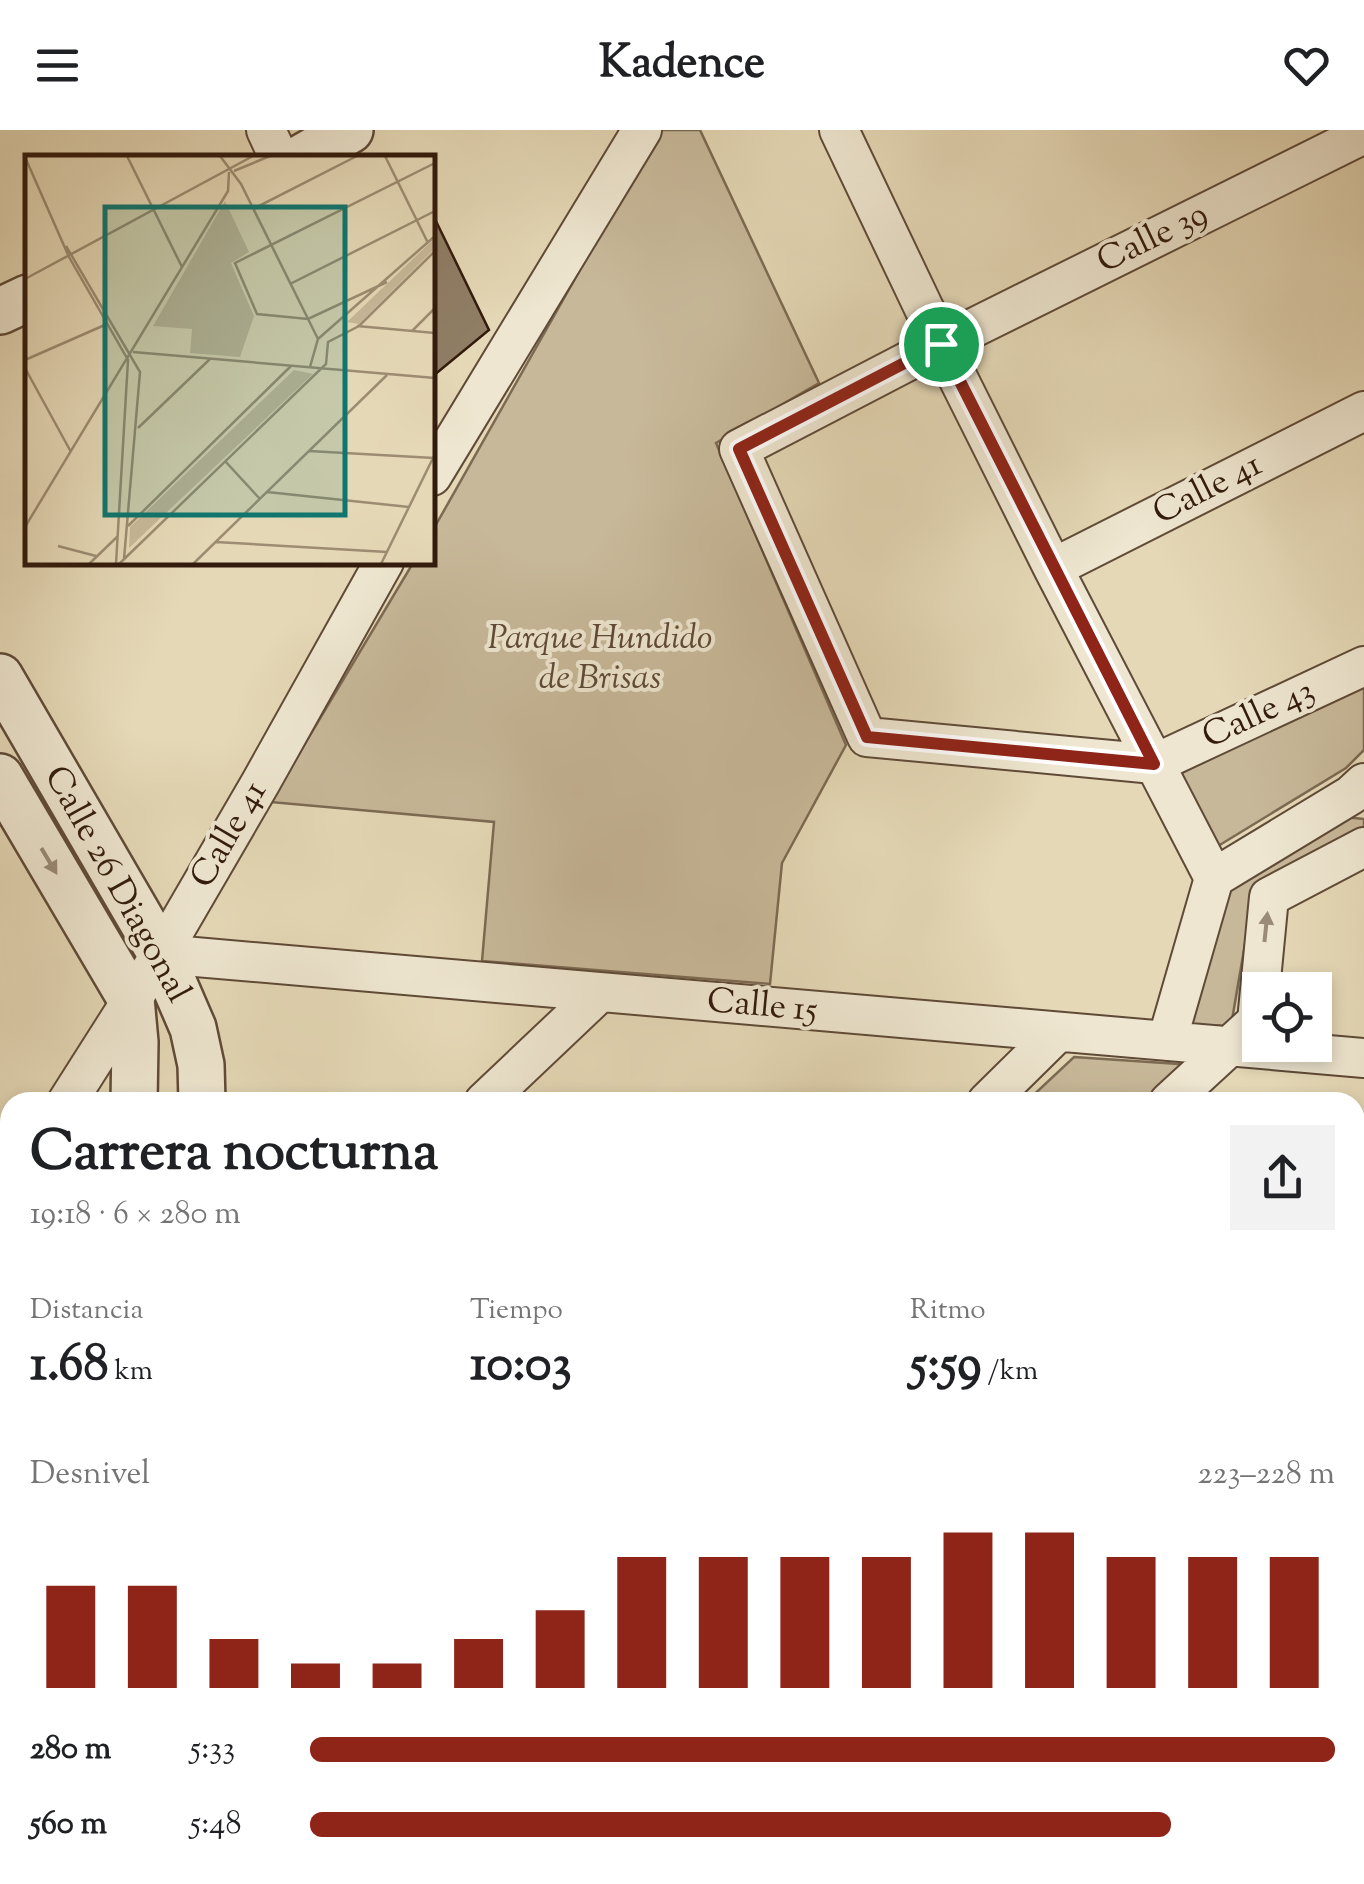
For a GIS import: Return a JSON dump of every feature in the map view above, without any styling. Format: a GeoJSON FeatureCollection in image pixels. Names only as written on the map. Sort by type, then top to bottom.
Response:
{"type":"FeatureCollection","features":[{"type":"Feature","properties":{"kind":"street"},"geometry":{"type":"LineString","coordinates":[[266,130],[278,155]]}},
{"type":"Feature","properties":{"kind":"street"},"geometry":{"type":"LineString","coordinates":[[306,155],[350,130]]}},
{"type":"Feature","properties":{"kind":"street"},"geometry":{"type":"LineString","coordinates":[[435,469],[642,130]]}},
{"type":"Feature","properties":{"kind":"street"},"geometry":{"type":"LineString","coordinates":[[844,132],[941,344],[1214,878]]}},
{"type":"Feature","properties":{"kind":"street","name":"Calle 39"},"geometry":{"type":"LineString","coordinates":[[1154,764],[867,737],[739,449],[1364,134]]}},
{"type":"Feature","properties":{"kind":"street"},"geometry":{"type":"LineString","coordinates":[[0,311],[25,299]]}},
{"type":"Feature","properties":{"kind":"street","name":"Calle 41"},"geometry":{"type":"LineString","coordinates":[[1053,568],[1364,412]]}},
{"type":"Feature","properties":{"kind":"street","name":"Calle 41"},"geometry":{"type":"LineString","coordinates":[[73,1092],[161,954],[382,565]]}},
{"type":"Feature","properties":{"kind":"street","name":"Calle 43"},"geometry":{"type":"LineString","coordinates":[[1154,764],[1364,666]]}},
{"type":"Feature","properties":{"kind":"street","name":"Calle 26 Diagonal"},"geometry":{"type":"LineString","coordinates":[[0,677],[161,954],[193,1028],[202,1092]]}},
{"type":"Feature","properties":{"kind":"street","name":"Calle 26 Diagonal"},"geometry":{"type":"LineString","coordinates":[[3,791],[131,999],[134,1092]]}},
{"type":"Feature","properties":{"kind":"street"},"geometry":{"type":"LineString","coordinates":[[1168,1041],[1214,878],[1360,791]]}},
{"type":"Feature","properties":{"kind":"street"},"geometry":{"type":"LineString","coordinates":[[1180,1092],[1257,1020],[1269,898],[1364,847]]}},
{"type":"Feature","properties":{"kind":"street","name":"Calle 15"},"geometry":{"type":"LineString","coordinates":[[161,954],[1364,1058]]}},
{"type":"Feature","properties":{"kind":"street"},"geometry":{"type":"LineString","coordinates":[[494,1092],[599,992]]}},
{"type":"Feature","properties":{"kind":"street"},"geometry":{"type":"LineString","coordinates":[[996,1092],[1058,1032]]}},
{"type":"Feature","properties":{"kind":"green space","name":"Parque Hundido de Brisas"},"geometry":{"type":"Polygon","coordinates":[[[659,130],[700,130],[819,383],[716,443],[846,745],[782,863],[770,984],[482,961],[494,822],[270,802],[412,565],[435,565],[435,526],[659,130]]]}},
{"type":"Feature","properties":{"kind":"green space"},"geometry":{"type":"Polygon","coordinates":[[[1364,680],[1364,750],[1346,768],[1218,846],[1180,774],[1364,680]]]}},
{"type":"Feature","properties":{"kind":"green space"},"geometry":{"type":"Polygon","coordinates":[[[1344,817],[1364,819],[1364,833],[1253,897],[1231,1026],[1192,1025],[1229,890],[1344,817]]]}},
{"type":"Feature","properties":{"kind":"green space"},"geometry":{"type":"Polygon","coordinates":[[[1074,1057],[1179,1064],[1182,1076],[1165,1092],[1037,1092],[1074,1057]]]}},
{"type":"Feature","properties":{"kind":"building"},"geometry":{"type":"Polygon","coordinates":[[[435,219],[489,330],[435,374],[435,219]]]}},
{"type":"Feature","properties":{"kind":"route"},"geometry":{"type":"LineString","coordinates":[[941,344],[1154,764],[867,737],[739,449],[941,344]]}}]}
